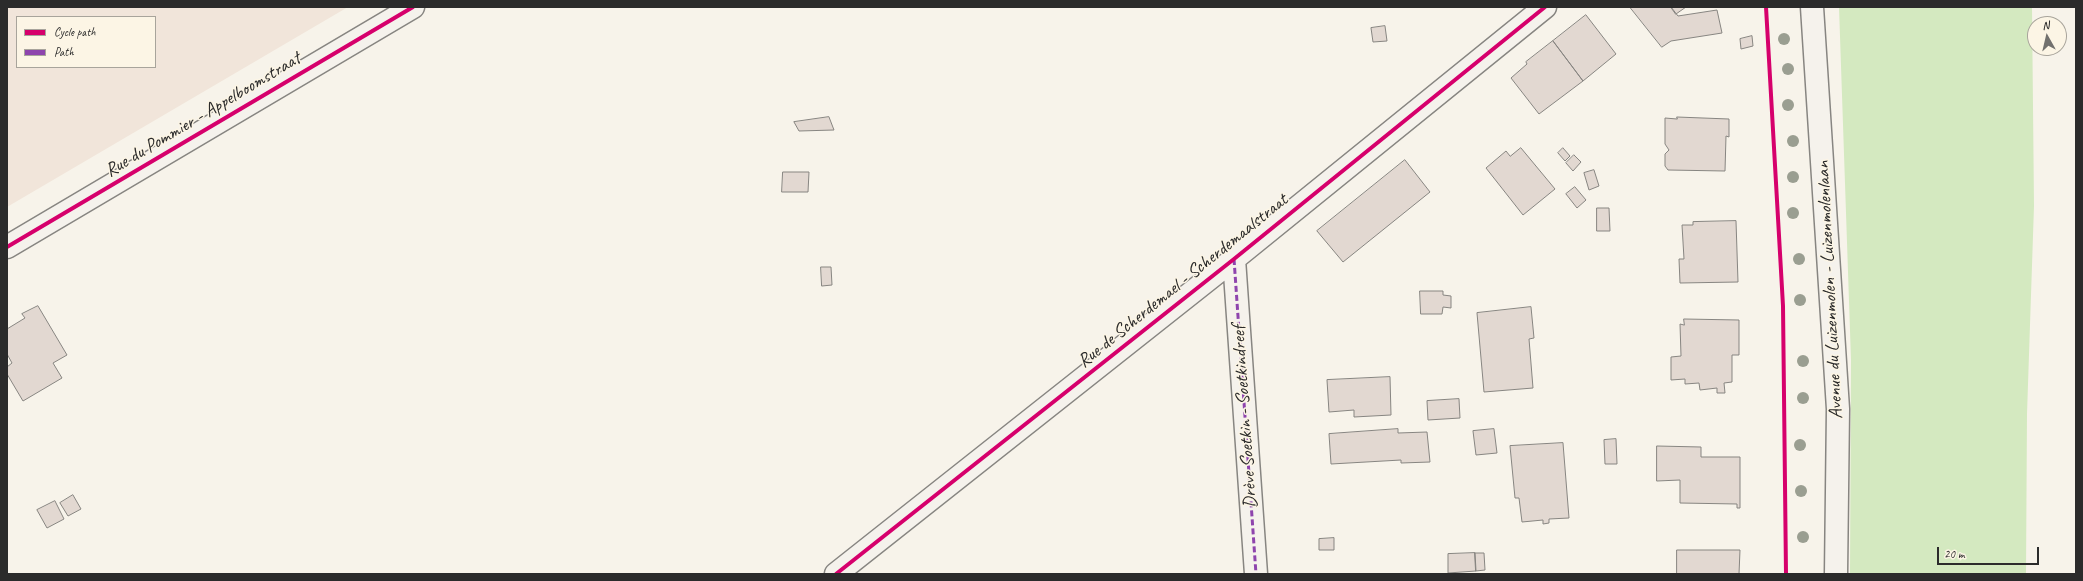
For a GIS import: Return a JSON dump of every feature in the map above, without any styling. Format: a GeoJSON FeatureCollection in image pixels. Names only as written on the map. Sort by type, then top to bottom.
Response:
{"type":"FeatureCollection","features":[{"type":"Feature","properties":{"kind":"street","name":"Rue du Pommier - Appelboomstraat"},"geometry":{"type":"LineString","coordinates":[[7,247],[413,7]]}},
{"type":"Feature","properties":{"kind":"street","name":"Rue de Scherdemael - Scherdemaalstraat"},"geometry":{"type":"LineString","coordinates":[[836,574],[1234,260],[1545,7]]}},
{"type":"Feature","properties":{"kind":"street","name":"Avenue du Luizenmolen - Luizenmolenlaan"},"geometry":{"type":"LineString","coordinates":[[1812,7],[1838,409],[1836,574]]}},
{"type":"Feature","properties":{"kind":"street","name":"Drève Soetkin - Soetkindreef"},"geometry":{"type":"LineString","coordinates":[[1234,260],[1256,574]]}},
{"type":"Feature","properties":{"kind":"shaded area"},"geometry":{"type":"Polygon","coordinates":[[[7,7],[348,7],[7,207],[7,7]]]}},
{"type":"Feature","properties":{"kind":"green space"},"geometry":{"type":"Polygon","coordinates":[[[1839,7],[2032,7],[2032,16],[2027,16],[2027,56],[2032,56],[2034,206],[2027,414],[2026,574],[1850,574],[1851,360],[1839,7]]]}},
{"type":"Feature","properties":{"kind":"building"},"geometry":{"type":"Polygon","coordinates":[[[1630,7],[1671,7],[1678,16],[1717,10],[1722,33],[1671,41],[1662,47],[1630,7]]]}},
{"type":"Feature","properties":{"kind":"building"},"geometry":{"type":"Polygon","coordinates":[[[1671,7],[1686,7],[1676,14],[1671,7]]]}},
{"type":"Feature","properties":{"kind":"building"},"geometry":{"type":"Polygon","coordinates":[[[1586,15],[1616,54],[1583,81],[1553,41],[1586,15]]]}},
{"type":"Feature","properties":{"kind":"building"},"geometry":{"type":"Polygon","coordinates":[[[1385,26],[1387,41],[1373,42],[1371,28],[1385,26]]]}},
{"type":"Feature","properties":{"kind":"building"},"geometry":{"type":"Polygon","coordinates":[[[1752,36],[1753,46],[1741,49],[1740,39],[1752,36]]]}},
{"type":"Feature","properties":{"kind":"building"},"geometry":{"type":"Polygon","coordinates":[[[1553,41],[1583,81],[1539,114],[1511,78],[1527,64],[1526,62],[1553,41]]]}},
{"type":"Feature","properties":{"kind":"building"},"geometry":{"type":"Polygon","coordinates":[[[829,117],[834,130],[799,131],[794,122],[829,117]]]}},
{"type":"Feature","properties":{"kind":"building"},"geometry":{"type":"Polygon","coordinates":[[[1677,117],[1729,119],[1729,137],[1726,136],[1725,171],[1668,170],[1665,166],[1665,154],[1669,150],[1665,144],[1665,118],[1677,119],[1677,117]]]}},
{"type":"Feature","properties":{"kind":"building"},"geometry":{"type":"Polygon","coordinates":[[[1521,148],[1555,189],[1523,215],[1486,168],[1506,151],[1510,156],[1521,148]]]}},
{"type":"Feature","properties":{"kind":"building"},"geometry":{"type":"Polygon","coordinates":[[[1563,148],[1570,156],[1565,161],[1558,153],[1563,148]]]}},
{"type":"Feature","properties":{"kind":"building"},"geometry":{"type":"Polygon","coordinates":[[[1574,155],[1581,162],[1573,171],[1566,163],[1574,155]]]}},
{"type":"Feature","properties":{"kind":"building"},"geometry":{"type":"Polygon","coordinates":[[[1405,160],[1430,192],[1343,262],[1317,231],[1405,160]]]}},
{"type":"Feature","properties":{"kind":"building"},"geometry":{"type":"Polygon","coordinates":[[[1594,170],[1599,186],[1589,190],[1584,173],[1594,170]]]}},
{"type":"Feature","properties":{"kind":"building"},"geometry":{"type":"Polygon","coordinates":[[[783,172],[809,172],[808,192],[782,192],[783,172]]]}},
{"type":"Feature","properties":{"kind":"building"},"geometry":{"type":"Polygon","coordinates":[[[1575,187],[1586,200],[1577,208],[1566,194],[1575,187]]]}},
{"type":"Feature","properties":{"kind":"building"},"geometry":{"type":"Polygon","coordinates":[[[1597,208],[1609,208],[1610,231],[1597,231],[1597,208]]]}},
{"type":"Feature","properties":{"kind":"building"},"geometry":{"type":"Polygon","coordinates":[[[1736,221],[1738,282],[1680,283],[1679,259],[1684,259],[1682,225],[1693,225],[1693,222],[1736,221]]]}},
{"type":"Feature","properties":{"kind":"building"},"geometry":{"type":"Polygon","coordinates":[[[821,267],[831,267],[832,285],[822,286],[821,267]]]}},
{"type":"Feature","properties":{"kind":"building"},"geometry":{"type":"Polygon","coordinates":[[[1420,291],[1443,291],[1443,295],[1451,296],[1451,308],[1443,307],[1442,314],[1421,314],[1420,291]]]}},
{"type":"Feature","properties":{"kind":"building"},"geometry":{"type":"Polygon","coordinates":[[[38,306],[67,355],[53,363],[62,378],[23,401],[7,374],[7,367],[12,363],[7,354],[7,329],[25,318],[22,314],[38,306]]]}},
{"type":"Feature","properties":{"kind":"building"},"geometry":{"type":"Polygon","coordinates":[[[1531,307],[1534,338],[1529,339],[1533,388],[1484,392],[1477,313],[1531,307]]]}},
{"type":"Feature","properties":{"kind":"building"},"geometry":{"type":"Polygon","coordinates":[[[1684,319],[1739,320],[1739,355],[1732,355],[1732,382],[1724,383],[1725,393],[1717,393],[1717,388],[1700,390],[1699,383],[1685,384],[1685,379],[1671,380],[1671,357],[1681,356],[1680,324],[1684,325],[1684,319]]]}},
{"type":"Feature","properties":{"kind":"building"},"geometry":{"type":"Polygon","coordinates":[[[1390,377],[1391,415],[1354,417],[1354,410],[1329,412],[1327,380],[1390,377]]]}},
{"type":"Feature","properties":{"kind":"building"},"geometry":{"type":"Polygon","coordinates":[[[1459,399],[1460,418],[1428,420],[1427,401],[1459,399]]]}},
{"type":"Feature","properties":{"kind":"building"},"geometry":{"type":"Polygon","coordinates":[[[1398,429],[1398,433],[1427,432],[1430,462],[1401,463],[1401,460],[1331,464],[1329,434],[1398,429]]]}},
{"type":"Feature","properties":{"kind":"building"},"geometry":{"type":"Polygon","coordinates":[[[1494,429],[1497,453],[1476,455],[1473,431],[1494,429]]]}},
{"type":"Feature","properties":{"kind":"building"},"geometry":{"type":"Polygon","coordinates":[[[1616,439],[1617,464],[1605,464],[1604,440],[1616,439]]]}},
{"type":"Feature","properties":{"kind":"building"},"geometry":{"type":"Polygon","coordinates":[[[1563,443],[1569,518],[1549,519],[1549,523],[1543,524],[1543,520],[1522,522],[1519,498],[1515,498],[1510,446],[1563,443]]]}},
{"type":"Feature","properties":{"kind":"building"},"geometry":{"type":"Polygon","coordinates":[[[1657,446],[1701,447],[1701,457],[1740,457],[1740,508],[1737,508],[1737,504],[1680,503],[1680,480],[1657,481],[1657,446]]]}},
{"type":"Feature","properties":{"kind":"building"},"geometry":{"type":"Polygon","coordinates":[[[73,495],[81,509],[68,516],[60,503],[73,495]]]}},
{"type":"Feature","properties":{"kind":"building"},"geometry":{"type":"Polygon","coordinates":[[[55,501],[64,519],[47,528],[37,510],[55,501]]]}},
{"type":"Feature","properties":{"kind":"building"},"geometry":{"type":"Polygon","coordinates":[[[1334,538],[1334,550],[1319,550],[1319,539],[1334,538]]]}},
{"type":"Feature","properties":{"kind":"building"},"geometry":{"type":"Polygon","coordinates":[[[1677,550],[1740,550],[1739,574],[1677,574],[1677,550]]]}},
{"type":"Feature","properties":{"kind":"building"},"geometry":{"type":"Polygon","coordinates":[[[1475,553],[1476,571],[1448,573],[1448,554],[1475,553]]]}},
{"type":"Feature","properties":{"kind":"building"},"geometry":{"type":"Polygon","coordinates":[[[1475,553],[1484,553],[1485,570],[1476,571],[1475,553]]]}},
{"type":"Feature","properties":{"kind":"marked path"},"geometry":{"type":"LineString","coordinates":[[1234,259],[1256,574]]}},
{"type":"Feature","properties":{"kind":"cycle path"},"geometry":{"type":"LineString","coordinates":[[7,247],[413,7]]}},
{"type":"Feature","properties":{"kind":"cycle path"},"geometry":{"type":"LineString","coordinates":[[836,574],[1234,259],[1545,7]]}},
{"type":"Feature","properties":{"kind":"cycle path"},"geometry":{"type":"LineString","coordinates":[[1766,7],[1783,306],[1786,574]]}}]}
